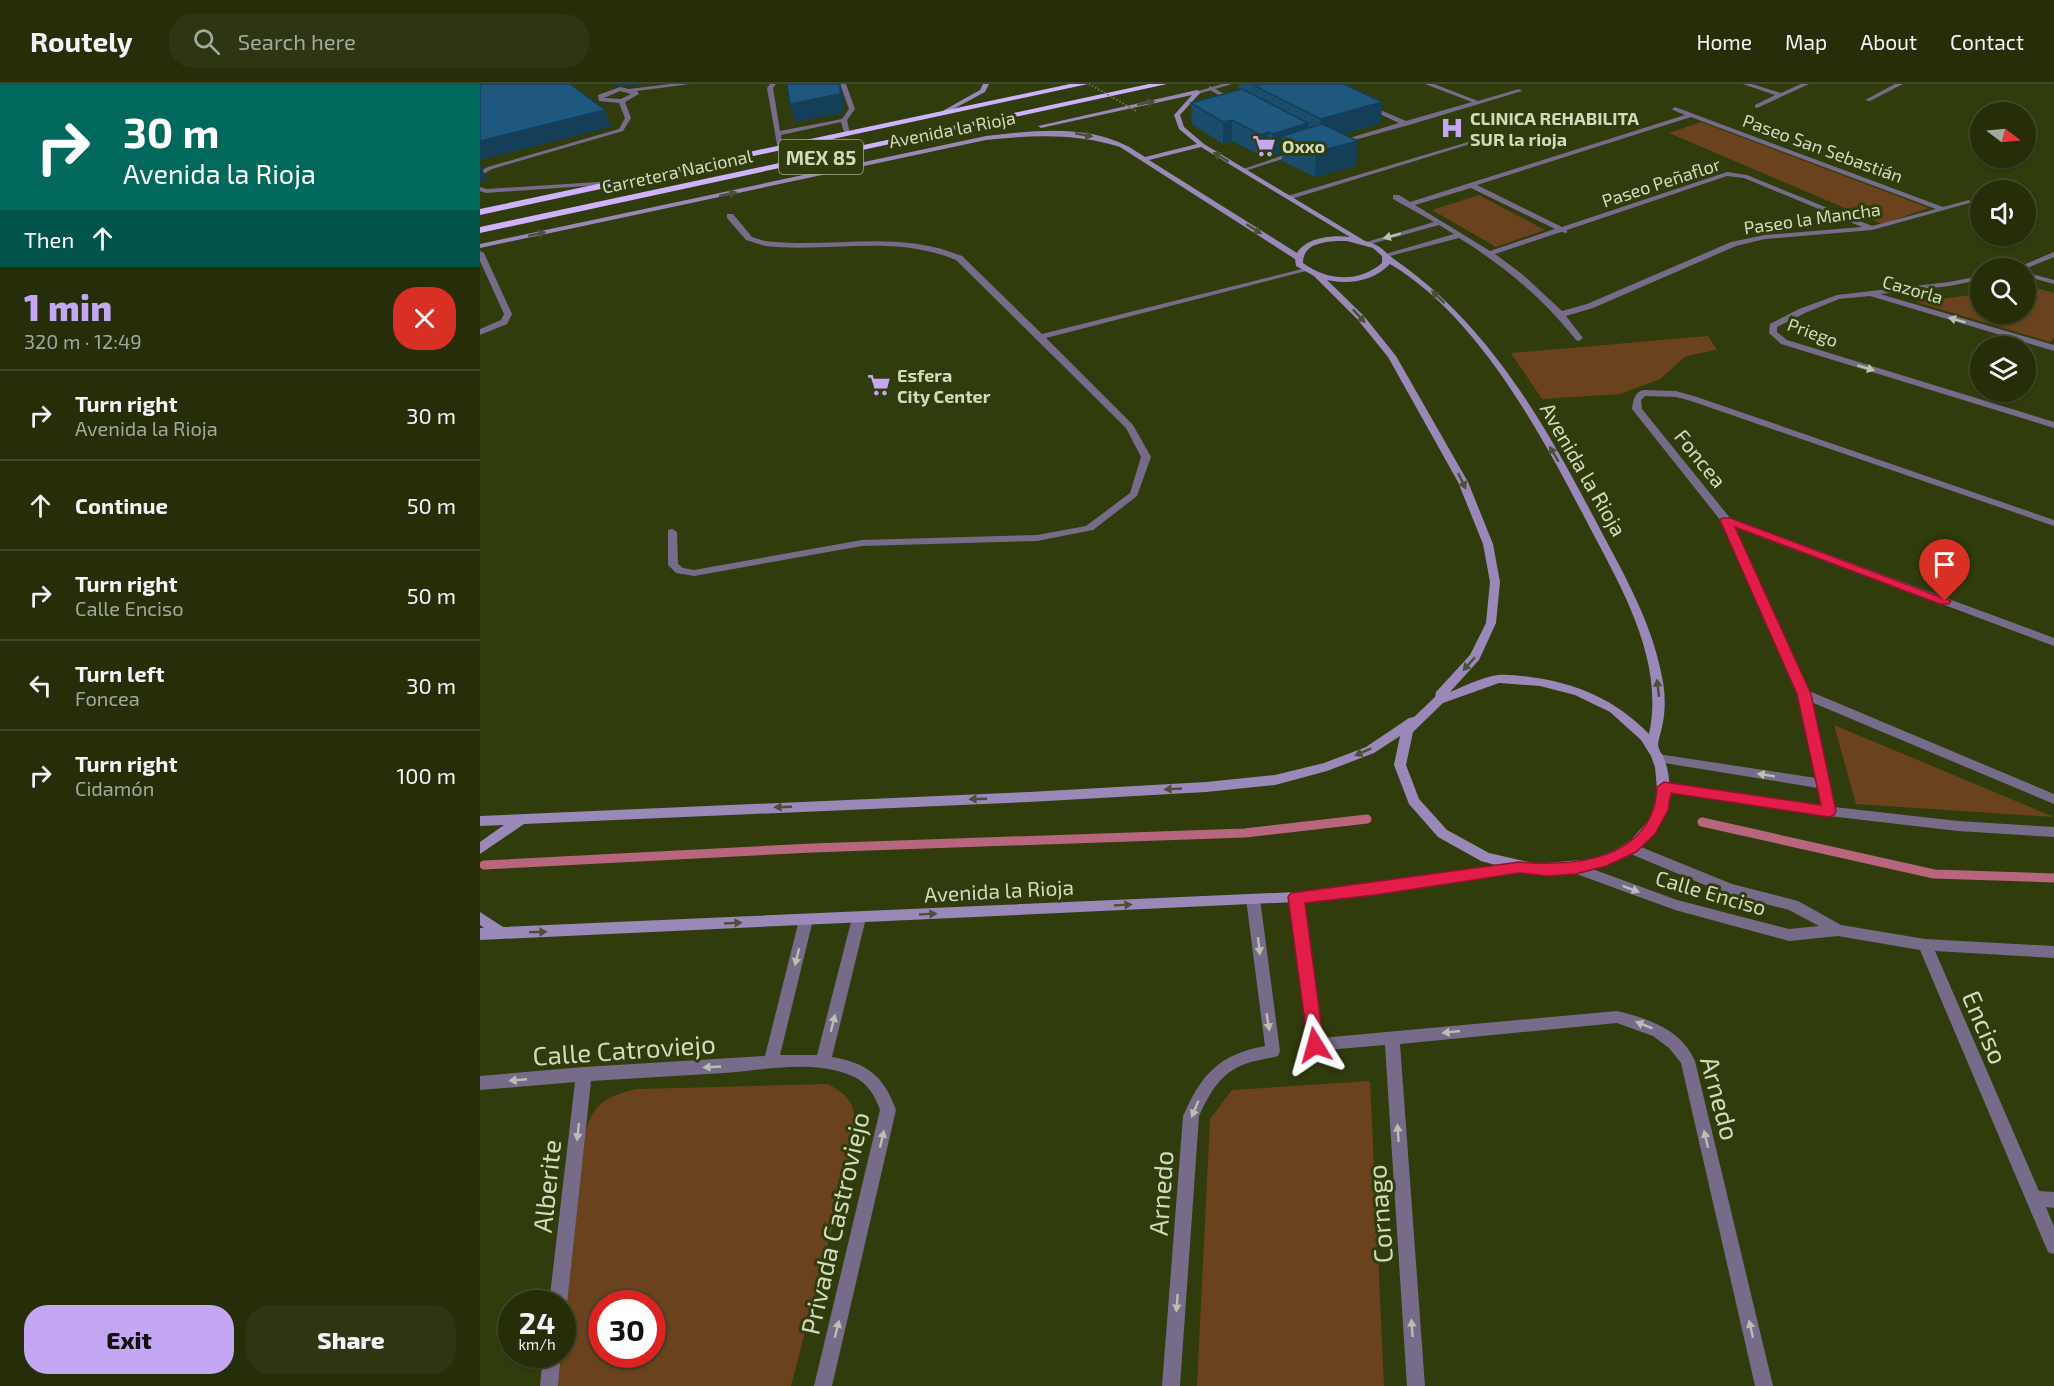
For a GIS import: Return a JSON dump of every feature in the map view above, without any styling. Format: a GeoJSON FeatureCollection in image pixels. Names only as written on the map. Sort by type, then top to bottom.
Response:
{"type":"FeatureCollection","features":[{"type":"Feature","properties":{"kind":"highway"},"geometry":{"type":"LineString","coordinates":[[1006,100],[1016,92],[1036,84]]}},
{"type":"Feature","properties":{"kind":"highway","name":"Carretera Nacional"},"geometry":{"type":"LineString","coordinates":[[480,212],[1083,84]]}},
{"type":"Feature","properties":{"kind":"highway","name":"Carretera Nacional"},"geometry":{"type":"LineString","coordinates":[[480,230],[1162,84]]}},
{"type":"Feature","properties":{"kind":"highway"},"geometry":{"type":"LineString","coordinates":[[480,205],[576,192]]}},
{"type":"Feature","properties":{"kind":"street"},"geometry":{"type":"LineString","coordinates":[[603,84],[608,91]]}},
{"type":"Feature","properties":{"kind":"street"},"geometry":{"type":"LineString","coordinates":[[669,87],[622,101],[601,100],[600,96],[608,91],[687,84]]}},
{"type":"Feature","properties":{"kind":"street"},"geometry":{"type":"LineString","coordinates":[[773,84],[770,88],[780,149]]}},
{"type":"Feature","properties":{"kind":"street"},"geometry":{"type":"LineString","coordinates":[[777,134],[844,120],[852,109],[843,84]]}},
{"type":"Feature","properties":{"kind":"street"},"geometry":{"type":"LineString","coordinates":[[942,113],[983,91],[986,84]]}},
{"type":"Feature","properties":{"kind":"street"},"geometry":{"type":"LineString","coordinates":[[986,138],[1229,84]]}},
{"type":"Feature","properties":{"kind":"street"},"geometry":{"type":"LineString","coordinates":[[1428,84],[1479,103]]}},
{"type":"Feature","properties":{"kind":"street"},"geometry":{"type":"LineString","coordinates":[[1746,84],[1780,95]]}},
{"type":"Feature","properties":{"kind":"street"},"geometry":{"type":"LineString","coordinates":[[1757,106],[1806,84]]}},
{"type":"Feature","properties":{"kind":"street"},"geometry":{"type":"LineString","coordinates":[[1868,100],[1900,84]]}},
{"type":"Feature","properties":{"kind":"street"},"geometry":{"type":"LineString","coordinates":[[1210,88],[1240,104]]}},
{"type":"Feature","properties":{"kind":"street"},"geometry":{"type":"LineString","coordinates":[[631,90],[637,93],[633,97]]}},
{"type":"Feature","properties":{"kind":"street"},"geometry":{"type":"LineString","coordinates":[[1329,144],[1520,91]]}},
{"type":"Feature","properties":{"kind":"street"},"geometry":{"type":"LineString","coordinates":[[1198,92],[1177,115],[1181,128],[1202,145],[1364,242]]}},
{"type":"Feature","properties":{"kind":"street"},"geometry":{"type":"LineString","coordinates":[[480,174],[490,168],[621,130],[628,118],[622,101]]}},
{"type":"Feature","properties":{"kind":"street"},"geometry":{"type":"LineString","coordinates":[[1356,102],[1407,124]]}},
{"type":"Feature","properties":{"kind":"street","name":"Paseo San Sebastián"},"geometry":{"type":"LineString","coordinates":[[1675,109],[1943,209]]}},
{"type":"Feature","properties":{"kind":"street"},"geometry":{"type":"LineString","coordinates":[[1409,205],[1692,116]]}},
{"type":"Feature","properties":{"kind":"street"},"geometry":{"type":"LineString","coordinates":[[844,120],[847,134]]}},
{"type":"Feature","properties":{"kind":"street","name":"Avenida la Rioja"},"geometry":{"type":"LineString","coordinates":[[480,246],[986,138],[1035,132],[1080,133],[1122,146],[1298,257]]}},
{"type":"Feature","properties":{"kind":"street"},"geometry":{"type":"LineString","coordinates":[[1288,197],[1490,137]]}},
{"type":"Feature","properties":{"kind":"street"},"geometry":{"type":"LineString","coordinates":[[1143,160],[1202,145]]}},
{"type":"Feature","properties":{"kind":"street"},"geometry":{"type":"LineString","coordinates":[[1243,170],[1308,149]]}},
{"type":"Feature","properties":{"kind":"street","name":"Paseo Peñaflor"},"geometry":{"type":"LineString","coordinates":[[1491,253],[1564,231],[1727,174],[1745,176],[1872,228]]}},
{"type":"Feature","properties":{"kind":"street"},"geometry":{"type":"LineString","coordinates":[[480,189],[486,191],[621,183]]}},
{"type":"Feature","properties":{"kind":"street"},"geometry":{"type":"LineString","coordinates":[[1473,186],[1564,231]]}},
{"type":"Feature","properties":{"kind":"street"},"geometry":{"type":"LineString","coordinates":[[1396,197],[1491,253],[1562,314],[1579,338]]}},
{"type":"Feature","properties":{"kind":"street","name":"Paseo la Mancha"},"geometry":{"type":"LineString","coordinates":[[1562,314],[1590,306],[1734,244],[1765,237],[1872,228],[1969,201]]}},
{"type":"Feature","properties":{"kind":"street"},"geometry":{"type":"LineString","coordinates":[[672,532],[673,565],[680,571],[694,573],[862,543],[1037,538],[1089,528],[1134,494],[1146,457],[1130,427],[958,258],[946,251],[925,246],[862,243],[773,244],[750,239],[730,216]]}},
{"type":"Feature","properties":{"kind":"street"},"geometry":{"type":"LineString","coordinates":[[1440,223],[1364,242],[1320,241],[1301,250],[1298,257],[1299,264],[1317,275],[1345,279],[1359,278],[1381,270],[1386,264],[1387,256],[1460,235]]}},
{"type":"Feature","properties":{"kind":"street","name":"Avenida la Rioja"},"geometry":{"type":"LineString","coordinates":[[1364,242],[1409,271],[1443,302],[1491,356],[1530,413],[1574,488],[1625,591],[1655,669],[1659,716],[1652,746]]}},
{"type":"Feature","properties":{"kind":"street"},"geometry":{"type":"LineString","coordinates":[[480,254],[508,314],[504,322],[480,332]]}},
{"type":"Feature","properties":{"kind":"street"},"geometry":{"type":"LineString","coordinates":[[2036,261],[2054,254]]}},
{"type":"Feature","properties":{"kind":"street"},"geometry":{"type":"LineString","coordinates":[[1040,338],[1306,270]]}},
{"type":"Feature","properties":{"kind":"street"},"geometry":{"type":"LineString","coordinates":[[480,821],[1206,787],[1275,780],[1326,767],[1370,750],[1413,721],[1476,657],[1491,622],[1495,582],[1488,544],[1463,482],[1392,356],[1361,318],[1317,275]]}},
{"type":"Feature","properties":{"kind":"street"},"geometry":{"type":"LineString","coordinates":[[2036,277],[2054,282]]}},
{"type":"Feature","properties":{"kind":"street","name":"Priego"},"geometry":{"type":"LineString","coordinates":[[1970,280],[1838,297],[1802,311],[1773,326],[1773,333],[1784,342],[2054,425]]}},
{"type":"Feature","properties":{"kind":"street","name":"Cazorla"},"geometry":{"type":"LineString","coordinates":[[1866,293],[2054,348]]}},
{"type":"Feature","properties":{"kind":"street","name":"Foncea"},"geometry":{"type":"LineString","coordinates":[[1829,811],[1804,694],[1726,520],[1637,409],[1637,400],[1643,393],[1676,394],[1694,399],[2054,523]]}},
{"type":"Feature","properties":{"kind":"street"},"geometry":{"type":"LineString","coordinates":[[1726,520],[2054,642]]}},
{"type":"Feature","properties":{"kind":"street"},"geometry":{"type":"LineString","coordinates":[[1413,721],[1400,748],[1401,777],[1415,807],[1440,834],[1476,855],[1519,868],[1548,870],[1576,868],[1606,861],[1631,848],[1650,830],[1661,810],[1664,787],[1658,758],[1652,746],[1631,721],[1603,701],[1561,685],[1534,680],[1498,679],[1465,686],[1436,699]]}},
{"type":"Feature","properties":{"kind":"street"},"geometry":{"type":"LineString","coordinates":[[1804,694],[2054,799]]}},
{"type":"Feature","properties":{"kind":"street"},"geometry":{"type":"LineString","coordinates":[[1658,758],[1824,784]]}},
{"type":"Feature","properties":{"kind":"street"},"geometry":{"type":"LineString","coordinates":[[1664,787],[1829,811],[1958,826],[2054,832]]}},
{"type":"Feature","properties":{"kind":"street"},"geometry":{"type":"LineString","coordinates":[[480,849],[524,818]]}},
{"type":"Feature","properties":{"kind":"street","name":"Calle Enciso"},"geometry":{"type":"LineString","coordinates":[[1631,848],[1729,889],[1793,905],[1838,930]]}},
{"type":"Feature","properties":{"kind":"street","name":"Avenida la Rioja"},"geometry":{"type":"LineString","coordinates":[[480,934],[1296,897],[1375,889],[1519,868]]}},
{"type":"Feature","properties":{"kind":"street","name":"Calle Enciso"},"geometry":{"type":"LineString","coordinates":[[1576,868],[1675,905],[1736,923],[1789,935],[1838,930],[1925,945]]}},
{"type":"Feature","properties":{"kind":"street","name":"Arnedo"},"geometry":{"type":"LineString","coordinates":[[1296,897],[1315,1045],[1617,1017],[1641,1022],[1665,1035],[1681,1048],[1688,1060],[1764,1386]]}},
{"type":"Feature","properties":{"kind":"street","name":"Arnedo"},"geometry":{"type":"LineString","coordinates":[[1171,1386],[1191,1116],[1205,1086],[1228,1062],[1247,1055],[1273,1052],[1253,899]]}},
{"type":"Feature","properties":{"kind":"street"},"geometry":{"type":"LineString","coordinates":[[480,917],[500,933]]}},
{"type":"Feature","properties":{"kind":"street"},"geometry":{"type":"LineString","coordinates":[[823,1062],[859,918]]}},
{"type":"Feature","properties":{"kind":"street"},"geometry":{"type":"LineString","coordinates":[[771,1063],[806,920]]}},
{"type":"Feature","properties":{"kind":"street"},"geometry":{"type":"LineString","coordinates":[[1925,945],[2054,952]]}},
{"type":"Feature","properties":{"kind":"street","name":"Enciso"},"geometry":{"type":"LineString","coordinates":[[1925,945],[2054,1246]]}},
{"type":"Feature","properties":{"kind":"street","name":"Cornago"},"geometry":{"type":"LineString","coordinates":[[1392,1038],[1416,1386]]}},
{"type":"Feature","properties":{"kind":"street","name":"Calle Catroviejo"},"geometry":{"type":"LineString","coordinates":[[480,1083],[584,1074],[823,1062],[853,1069],[867,1076]]}},
{"type":"Feature","properties":{"kind":"street","name":"Alberite"},"geometry":{"type":"LineString","coordinates":[[560,1290],[584,1074]]}},
{"type":"Feature","properties":{"kind":"street","name":"Privada Castroviejo"},"geometry":{"type":"LineString","coordinates":[[823,1386],[888,1110],[883,1092],[867,1076]]}},
{"type":"Feature","properties":{"kind":"street"},"geometry":{"type":"LineString","coordinates":[[2034,1200],[2054,1200]]}},
{"type":"Feature","properties":{"kind":"street"},"geometry":{"type":"LineString","coordinates":[[549,1386],[551,1368]]}},
{"type":"Feature","properties":{"kind":"path"},"geometry":{"type":"LineString","coordinates":[[1089,84],[1136,111]]}},
{"type":"Feature","properties":{"kind":"shaded area"},"geometry":{"type":"Polygon","coordinates":[[[1701,122],[1929,208],[1882,224],[1669,133],[1701,122]]]}},
{"type":"Feature","properties":{"kind":"shaded area"},"geometry":{"type":"Polygon","coordinates":[[[1479,195],[1545,230],[1496,247],[1432,210],[1479,195]]]}},
{"type":"Feature","properties":{"kind":"shaded area"},"geometry":{"type":"Polygon","coordinates":[[[2036,288],[2054,293],[2054,337],[2050,342],[1990,324],[2036,324],[2036,288]]]}},
{"type":"Feature","properties":{"kind":"shaded area"},"geometry":{"type":"Polygon","coordinates":[[[1970,295],[1970,318],[1916,302],[1970,295]]]}},
{"type":"Feature","properties":{"kind":"shaded area"},"geometry":{"type":"Polygon","coordinates":[[[1708,336],[1717,350],[1686,356],[1660,379],[1620,394],[1542,399],[1511,353],[1708,336]]]}},
{"type":"Feature","properties":{"kind":"shaded area"},"geometry":{"type":"Polygon","coordinates":[[[1834,725],[2054,817],[1856,804],[1834,725]]]}},
{"type":"Feature","properties":{"kind":"shaded area"},"geometry":{"type":"Polygon","coordinates":[[[1370,1081],[1384,1386],[1197,1386],[1210,1119],[1232,1090],[1370,1081]]]}},
{"type":"Feature","properties":{"kind":"shaded area"},"geometry":{"type":"Polygon","coordinates":[[[828,1084],[849,1100],[854,1112],[855,1139],[791,1386],[558,1386],[560,1368],[576,1368],[576,1290],[568,1290],[586,1129],[600,1104],[637,1089],[828,1084]]]}},
{"type":"Feature","properties":{"kind":"building"},"geometry":{"type":"Polygon","coordinates":[[[480,84],[570,84],[605,110],[480,141],[480,84]]]}},
{"type":"Feature","properties":{"kind":"building"},"geometry":{"type":"Polygon","coordinates":[[[787,84],[840,84],[840,94],[790,104],[787,84]]]}},
{"type":"Feature","properties":{"kind":"building"},"geometry":{"type":"Polygon","coordinates":[[[1261,84],[1344,84],[1382,102],[1321,119],[1255,86],[1261,84]]]}},
{"type":"Feature","properties":{"kind":"building"},"geometry":{"type":"Polygon","coordinates":[[[1242,89],[1308,123],[1273,134],[1268,132],[1261,135],[1232,120],[1223,122],[1191,103],[1242,89]]]}},
{"type":"Feature","properties":{"kind":"building"},"geometry":{"type":"Polygon","coordinates":[[[1322,124],[1358,141],[1316,152],[1282,136],[1322,124]]]}},
{"type":"Feature","properties":{"kind":"waterway"},"geometry":{"type":"LineString","coordinates":[[484,865],[812,848],[1245,833],[1367,819]]}},
{"type":"Feature","properties":{"kind":"waterway"},"geometry":{"type":"LineString","coordinates":[[1702,822],[1934,874],[2054,878]]}},
{"type":"Feature","properties":{"kind":"place","name":"CLINICA REHABILITA SUR la rioja"},"geometry":{"type":"Point","coordinates":[1452,128]}},
{"type":"Feature","properties":{"kind":"place","name":"Oxxo"},"geometry":{"type":"Point","coordinates":[1264,146]}},
{"type":"Feature","properties":{"kind":"place","name":"Esfera City Center"},"geometry":{"type":"Point","coordinates":[879,385]}},
{"type":"Feature","properties":{"kind":"route"},"geometry":{"type":"LineString","coordinates":[[1315,1045],[1296,897],[1375,889],[1519,868],[1548,870],[1576,868],[1606,861],[1631,848],[1650,830],[1661,810],[1664,787],[1829,811],[1804,694],[1726,520],[1945,601]]}}]}
